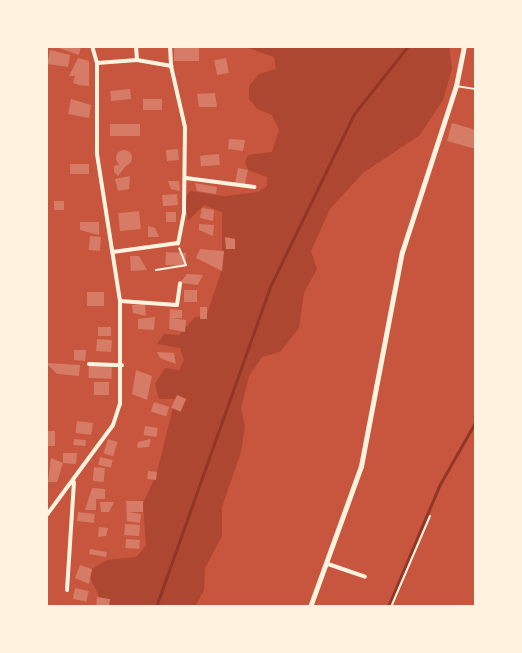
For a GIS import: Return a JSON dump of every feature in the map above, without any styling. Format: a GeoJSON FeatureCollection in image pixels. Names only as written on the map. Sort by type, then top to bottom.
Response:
{"type":"FeatureCollection","features":[{"type":"Feature","properties":{"kind":"street"},"geometry":{"type":"LineString","coordinates":[[46,516],[75,480],[114,420],[122,366],[120,301],[97,154],[97,63],[92,46]]}},
{"type":"Feature","properties":{"kind":"street"},"geometry":{"type":"LineString","coordinates":[[136,46],[137,60]]}},
{"type":"Feature","properties":{"kind":"street"},"geometry":{"type":"LineString","coordinates":[[113,252],[178,243],[186,178],[182,101],[170,66],[170,46]]}},
{"type":"Feature","properties":{"kind":"street"},"geometry":{"type":"LineString","coordinates":[[310,607],[328,564],[362,466],[402,252],[456,86],[464,46]]}},
{"type":"Feature","properties":{"kind":"street"},"geometry":{"type":"LineString","coordinates":[[97,63],[137,60],[170,66]]}},
{"type":"Feature","properties":{"kind":"street"},"geometry":{"type":"LineString","coordinates":[[186,178],[254,187]]}},
{"type":"Feature","properties":{"kind":"street"},"geometry":{"type":"LineString","coordinates":[[120,301],[177,305],[180,283]]}},
{"type":"Feature","properties":{"kind":"street"},"geometry":{"type":"LineString","coordinates":[[89,364],[122,366]]}},
{"type":"Feature","properties":{"kind":"street"},"geometry":{"type":"LineString","coordinates":[[67,590],[75,480]]}},
{"type":"Feature","properties":{"kind":"street"},"geometry":{"type":"LineString","coordinates":[[328,564],[365,577]]}},
{"type":"Feature","properties":{"kind":"lane"},"geometry":{"type":"LineString","coordinates":[[456,86],[476,90]]}},
{"type":"Feature","properties":{"kind":"path"},"geometry":{"type":"LineString","coordinates":[[156,270],[186,266],[178,243]]}},
{"type":"Feature","properties":{"kind":"path"},"geometry":{"type":"LineString","coordinates":[[391,607],[430,516]]}},
{"type":"Feature","properties":{"kind":"shaded area"},"geometry":{"type":"Polygon","coordinates":[[[242,46],[449,46],[452,69],[443,100],[420,135],[363,173],[330,209],[311,251],[317,269],[304,293],[299,328],[280,352],[262,357],[249,376],[241,409],[245,426],[241,452],[222,507],[222,536],[205,568],[204,590],[195,607],[104,607],[90,577],[92,569],[107,560],[136,557],[146,546],[143,504],[157,472],[175,399],[159,399],[155,384],[165,368],[179,370],[184,360],[180,348],[157,344],[164,334],[179,335],[194,318],[207,314],[222,269],[222,212],[204,205],[188,221],[185,199],[190,191],[224,196],[258,192],[267,186],[267,177],[248,170],[245,162],[248,155],[272,152],[279,130],[272,115],[257,109],[249,99],[249,86],[259,74],[276,69],[274,57],[242,46]]]}},
{"type":"Feature","properties":{"kind":"building"},"geometry":{"type":"Polygon","coordinates":[[[53,46],[81,46],[79,55],[53,46]]]}},
{"type":"Feature","properties":{"kind":"building"},"geometry":{"type":"Polygon","coordinates":[[[174,46],[199,46],[199,61],[174,61],[174,46]]]}},
{"type":"Feature","properties":{"kind":"building"},"geometry":{"type":"Polygon","coordinates":[[[50,50],[70,55],[68,67],[47,64],[50,50]]]}},
{"type":"Feature","properties":{"kind":"building"},"geometry":{"type":"Polygon","coordinates":[[[78,58],[89,61],[89,86],[73,83],[75,76],[69,76],[78,58]]]}},
{"type":"Feature","properties":{"kind":"building"},"geometry":{"type":"Polygon","coordinates":[[[226,58],[229,73],[217,75],[214,60],[226,58]]]}},
{"type":"Feature","properties":{"kind":"building"},"geometry":{"type":"Polygon","coordinates":[[[130,89],[131,99],[111,101],[110,91],[130,89]]]}},
{"type":"Feature","properties":{"kind":"building"},"geometry":{"type":"Polygon","coordinates":[[[215,93],[217,107],[199,107],[197,94],[215,93]]]}},
{"type":"Feature","properties":{"kind":"building"},"geometry":{"type":"Polygon","coordinates":[[[71,99],[91,105],[89,118],[68,114],[71,99]]]}},
{"type":"Feature","properties":{"kind":"building"},"geometry":{"type":"Polygon","coordinates":[[[143,99],[162,99],[162,110],[143,110],[143,99]]]}},
{"type":"Feature","properties":{"kind":"building"},"geometry":{"type":"Polygon","coordinates":[[[452,123],[476,130],[476,149],[447,141],[452,123]]]}},
{"type":"Feature","properties":{"kind":"building"},"geometry":{"type":"Polygon","coordinates":[[[110,124],[140,124],[140,136],[110,136],[110,124]]]}},
{"type":"Feature","properties":{"kind":"building"},"geometry":{"type":"Polygon","coordinates":[[[229,139],[245,140],[243,151],[228,149],[229,139]]]}},
{"type":"Feature","properties":{"kind":"building"},"geometry":{"type":"Polygon","coordinates":[[[178,149],[179,160],[167,161],[166,150],[178,149]]]}},
{"type":"Feature","properties":{"kind":"building"},"geometry":{"type":"Polygon","coordinates":[[[124,150],[130,152],[132,158],[130,164],[124,166],[118,164],[116,158],[118,152],[124,150]]]}},
{"type":"Feature","properties":{"kind":"building"},"geometry":{"type":"Polygon","coordinates":[[[219,154],[220,165],[201,167],[200,156],[219,154]]]}},
{"type":"Feature","properties":{"kind":"building"},"geometry":{"type":"Polygon","coordinates":[[[129,162],[118,176],[114,172],[114,166],[129,162]]]}},
{"type":"Feature","properties":{"kind":"building"},"geometry":{"type":"Polygon","coordinates":[[[70,164],[89,164],[89,174],[70,174],[70,164]]]}},
{"type":"Feature","properties":{"kind":"building"},"geometry":{"type":"Polygon","coordinates":[[[238,168],[248,170],[245,187],[235,185],[238,168]]]}},
{"type":"Feature","properties":{"kind":"building"},"geometry":{"type":"Polygon","coordinates":[[[130,176],[129,189],[118,191],[115,179],[130,176]]]}},
{"type":"Feature","properties":{"kind":"building"},"geometry":{"type":"Polygon","coordinates":[[[168,181],[179,181],[180,191],[171,189],[168,181]]]}},
{"type":"Feature","properties":{"kind":"building"},"geometry":{"type":"Polygon","coordinates":[[[195,183],[217,187],[216,194],[197,191],[195,183]]]}},
{"type":"Feature","properties":{"kind":"building"},"geometry":{"type":"Polygon","coordinates":[[[177,194],[178,205],[163,206],[162,195],[177,194]]]}},
{"type":"Feature","properties":{"kind":"building"},"geometry":{"type":"Polygon","coordinates":[[[54,201],[64,201],[64,210],[54,210],[54,201]]]}},
{"type":"Feature","properties":{"kind":"building"},"geometry":{"type":"Polygon","coordinates":[[[202,208],[214,210],[213,221],[200,218],[202,208]]]}},
{"type":"Feature","properties":{"kind":"building"},"geometry":{"type":"Polygon","coordinates":[[[139,211],[141,229],[120,231],[118,213],[139,211]]]}},
{"type":"Feature","properties":{"kind":"building"},"geometry":{"type":"Polygon","coordinates":[[[166,212],[176,212],[176,222],[166,222],[166,212]]]}},
{"type":"Feature","properties":{"kind":"building"},"geometry":{"type":"Polygon","coordinates":[[[80,222],[99,222],[99,235],[80,230],[80,222]]]}},
{"type":"Feature","properties":{"kind":"building"},"geometry":{"type":"Polygon","coordinates":[[[199,224],[214,225],[213,236],[199,230],[199,224]]]}},
{"type":"Feature","properties":{"kind":"building"},"geometry":{"type":"Polygon","coordinates":[[[148,226],[155,228],[159,237],[148,237],[148,226]]]}},
{"type":"Feature","properties":{"kind":"building"},"geometry":{"type":"Polygon","coordinates":[[[90,236],[101,237],[100,251],[89,250],[90,236]]]}},
{"type":"Feature","properties":{"kind":"building"},"geometry":{"type":"Polygon","coordinates":[[[225,237],[235,239],[235,249],[226,249],[225,237]]]}},
{"type":"Feature","properties":{"kind":"building"},"geometry":{"type":"Polygon","coordinates":[[[200,249],[224,251],[222,271],[196,258],[200,249]]]}},
{"type":"Feature","properties":{"kind":"building"},"geometry":{"type":"Polygon","coordinates":[[[166,252],[186,253],[185,266],[165,265],[166,252]]]}},
{"type":"Feature","properties":{"kind":"building"},"geometry":{"type":"Polygon","coordinates":[[[130,256],[139,256],[147,270],[131,271],[130,256]]]}},
{"type":"Feature","properties":{"kind":"building"},"geometry":{"type":"Polygon","coordinates":[[[187,274],[203,275],[198,285],[180,283],[187,274]]]}},
{"type":"Feature","properties":{"kind":"building"},"geometry":{"type":"Polygon","coordinates":[[[184,290],[197,290],[197,302],[184,302],[184,290]]]}},
{"type":"Feature","properties":{"kind":"building"},"geometry":{"type":"Polygon","coordinates":[[[87,292],[104,292],[104,306],[87,306],[87,292]]]}},
{"type":"Feature","properties":{"kind":"building"},"geometry":{"type":"Polygon","coordinates":[[[145,304],[146,316],[133,313],[132,305],[145,304]]]}},
{"type":"Feature","properties":{"kind":"building"},"geometry":{"type":"Polygon","coordinates":[[[200,307],[207,307],[207,319],[200,319],[200,307]]]}},
{"type":"Feature","properties":{"kind":"building"},"geometry":{"type":"Polygon","coordinates":[[[170,309],[182,310],[182,318],[171,318],[186,320],[185,332],[169,329],[170,309]]]}},
{"type":"Feature","properties":{"kind":"building"},"geometry":{"type":"Polygon","coordinates":[[[155,317],[154,330],[138,329],[138,319],[155,317]]]}},
{"type":"Feature","properties":{"kind":"building"},"geometry":{"type":"Polygon","coordinates":[[[98,327],[111,327],[111,336],[98,336],[98,327]]]}},
{"type":"Feature","properties":{"kind":"building"},"geometry":{"type":"Polygon","coordinates":[[[97,339],[112,340],[111,352],[96,351],[97,339]]]}},
{"type":"Feature","properties":{"kind":"building"},"geometry":{"type":"Polygon","coordinates":[[[74,350],[86,350],[85,361],[74,360],[74,350]]]}},
{"type":"Feature","properties":{"kind":"building"},"geometry":{"type":"Polygon","coordinates":[[[157,352],[174,353],[176,364],[160,358],[157,352]]]}},
{"type":"Feature","properties":{"kind":"building"},"geometry":{"type":"Polygon","coordinates":[[[46,363],[80,365],[79,376],[57,374],[46,363]]]}},
{"type":"Feature","properties":{"kind":"building"},"geometry":{"type":"Polygon","coordinates":[[[89,364],[112,365],[111,379],[89,378],[89,364]]]}},
{"type":"Feature","properties":{"kind":"building"},"geometry":{"type":"Polygon","coordinates":[[[136,370],[152,376],[147,400],[132,394],[136,370]]]}},
{"type":"Feature","properties":{"kind":"building"},"geometry":{"type":"Polygon","coordinates":[[[94,382],[109,382],[109,395],[94,395],[94,382]]]}},
{"type":"Feature","properties":{"kind":"building"},"geometry":{"type":"Polygon","coordinates":[[[177,395],[186,399],[180,412],[171,408],[177,395]]]}},
{"type":"Feature","properties":{"kind":"building"},"geometry":{"type":"Polygon","coordinates":[[[154,402],[169,407],[166,416],[151,412],[154,402]]]}},
{"type":"Feature","properties":{"kind":"building"},"geometry":{"type":"Polygon","coordinates":[[[77,421],[93,423],[91,435],[76,433],[77,421]]]}},
{"type":"Feature","properties":{"kind":"building"},"geometry":{"type":"Polygon","coordinates":[[[145,426],[158,428],[156,437],[144,435],[145,426]]]}},
{"type":"Feature","properties":{"kind":"building"},"geometry":{"type":"Polygon","coordinates":[[[46,431],[55,431],[55,446],[46,446],[46,431]]]}},
{"type":"Feature","properties":{"kind":"building"},"geometry":{"type":"Polygon","coordinates":[[[74,439],[86,440],[85,446],[73,445],[74,439]]]}},
{"type":"Feature","properties":{"kind":"building"},"geometry":{"type":"Polygon","coordinates":[[[108,439],[118,442],[113,456],[104,453],[108,439]]]}},
{"type":"Feature","properties":{"kind":"building"},"geometry":{"type":"Polygon","coordinates":[[[151,439],[149,447],[137,448],[138,442],[151,439]]]}},
{"type":"Feature","properties":{"kind":"building"},"geometry":{"type":"Polygon","coordinates":[[[63,453],[77,453],[76,464],[63,463],[63,453]]]}},
{"type":"Feature","properties":{"kind":"building"},"geometry":{"type":"Polygon","coordinates":[[[100,457],[113,460],[111,468],[98,465],[100,457]]]}},
{"type":"Feature","properties":{"kind":"building"},"geometry":{"type":"Polygon","coordinates":[[[51,458],[63,463],[57,482],[48,482],[51,458]]]}},
{"type":"Feature","properties":{"kind":"building"},"geometry":{"type":"Polygon","coordinates":[[[94,467],[105,468],[104,482],[93,481],[94,467]]]}},
{"type":"Feature","properties":{"kind":"building"},"geometry":{"type":"Polygon","coordinates":[[[148,471],[157,472],[156,480],[147,479],[148,471]]]}},
{"type":"Feature","properties":{"kind":"building"},"geometry":{"type":"Polygon","coordinates":[[[92,488],[105,489],[105,499],[96,499],[96,510],[85,510],[92,488]]]}},
{"type":"Feature","properties":{"kind":"building"},"geometry":{"type":"Polygon","coordinates":[[[126,501],[143,501],[143,512],[128,512],[141,514],[140,523],[127,521],[126,501]]]}},
{"type":"Feature","properties":{"kind":"building"},"geometry":{"type":"Polygon","coordinates":[[[100,502],[114,502],[109,512],[101,512],[100,502]]]}},
{"type":"Feature","properties":{"kind":"building"},"geometry":{"type":"Polygon","coordinates":[[[78,512],[95,514],[94,523],[77,521],[78,512]]]}},
{"type":"Feature","properties":{"kind":"building"},"geometry":{"type":"Polygon","coordinates":[[[125,524],[140,525],[139,536],[124,535],[125,524]]]}},
{"type":"Feature","properties":{"kind":"building"},"geometry":{"type":"Polygon","coordinates":[[[99,527],[108,528],[106,536],[98,537],[99,527]]]}},
{"type":"Feature","properties":{"kind":"building"},"geometry":{"type":"Polygon","coordinates":[[[126,539],[140,540],[139,549],[125,548],[126,539]]]}},
{"type":"Feature","properties":{"kind":"building"},"geometry":{"type":"Polygon","coordinates":[[[90,549],[107,552],[106,557],[89,554],[90,549]]]}},
{"type":"Feature","properties":{"kind":"building"},"geometry":{"type":"Polygon","coordinates":[[[80,565],[92,569],[89,584],[75,578],[80,565]]]}},
{"type":"Feature","properties":{"kind":"building"},"geometry":{"type":"Polygon","coordinates":[[[75,588],[89,591],[86,602],[73,599],[75,588]]]}},
{"type":"Feature","properties":{"kind":"building"},"geometry":{"type":"Polygon","coordinates":[[[97,597],[110,599],[109,607],[96,607],[97,597]]]}},
{"type":"Feature","properties":{"kind":"waterway"},"geometry":{"type":"LineString","coordinates":[[156,607],[269,289],[354,114],[408,46]]}},
{"type":"Feature","properties":{"kind":"waterway"},"geometry":{"type":"LineString","coordinates":[[388,607],[439,486],[476,421]]}}]}
